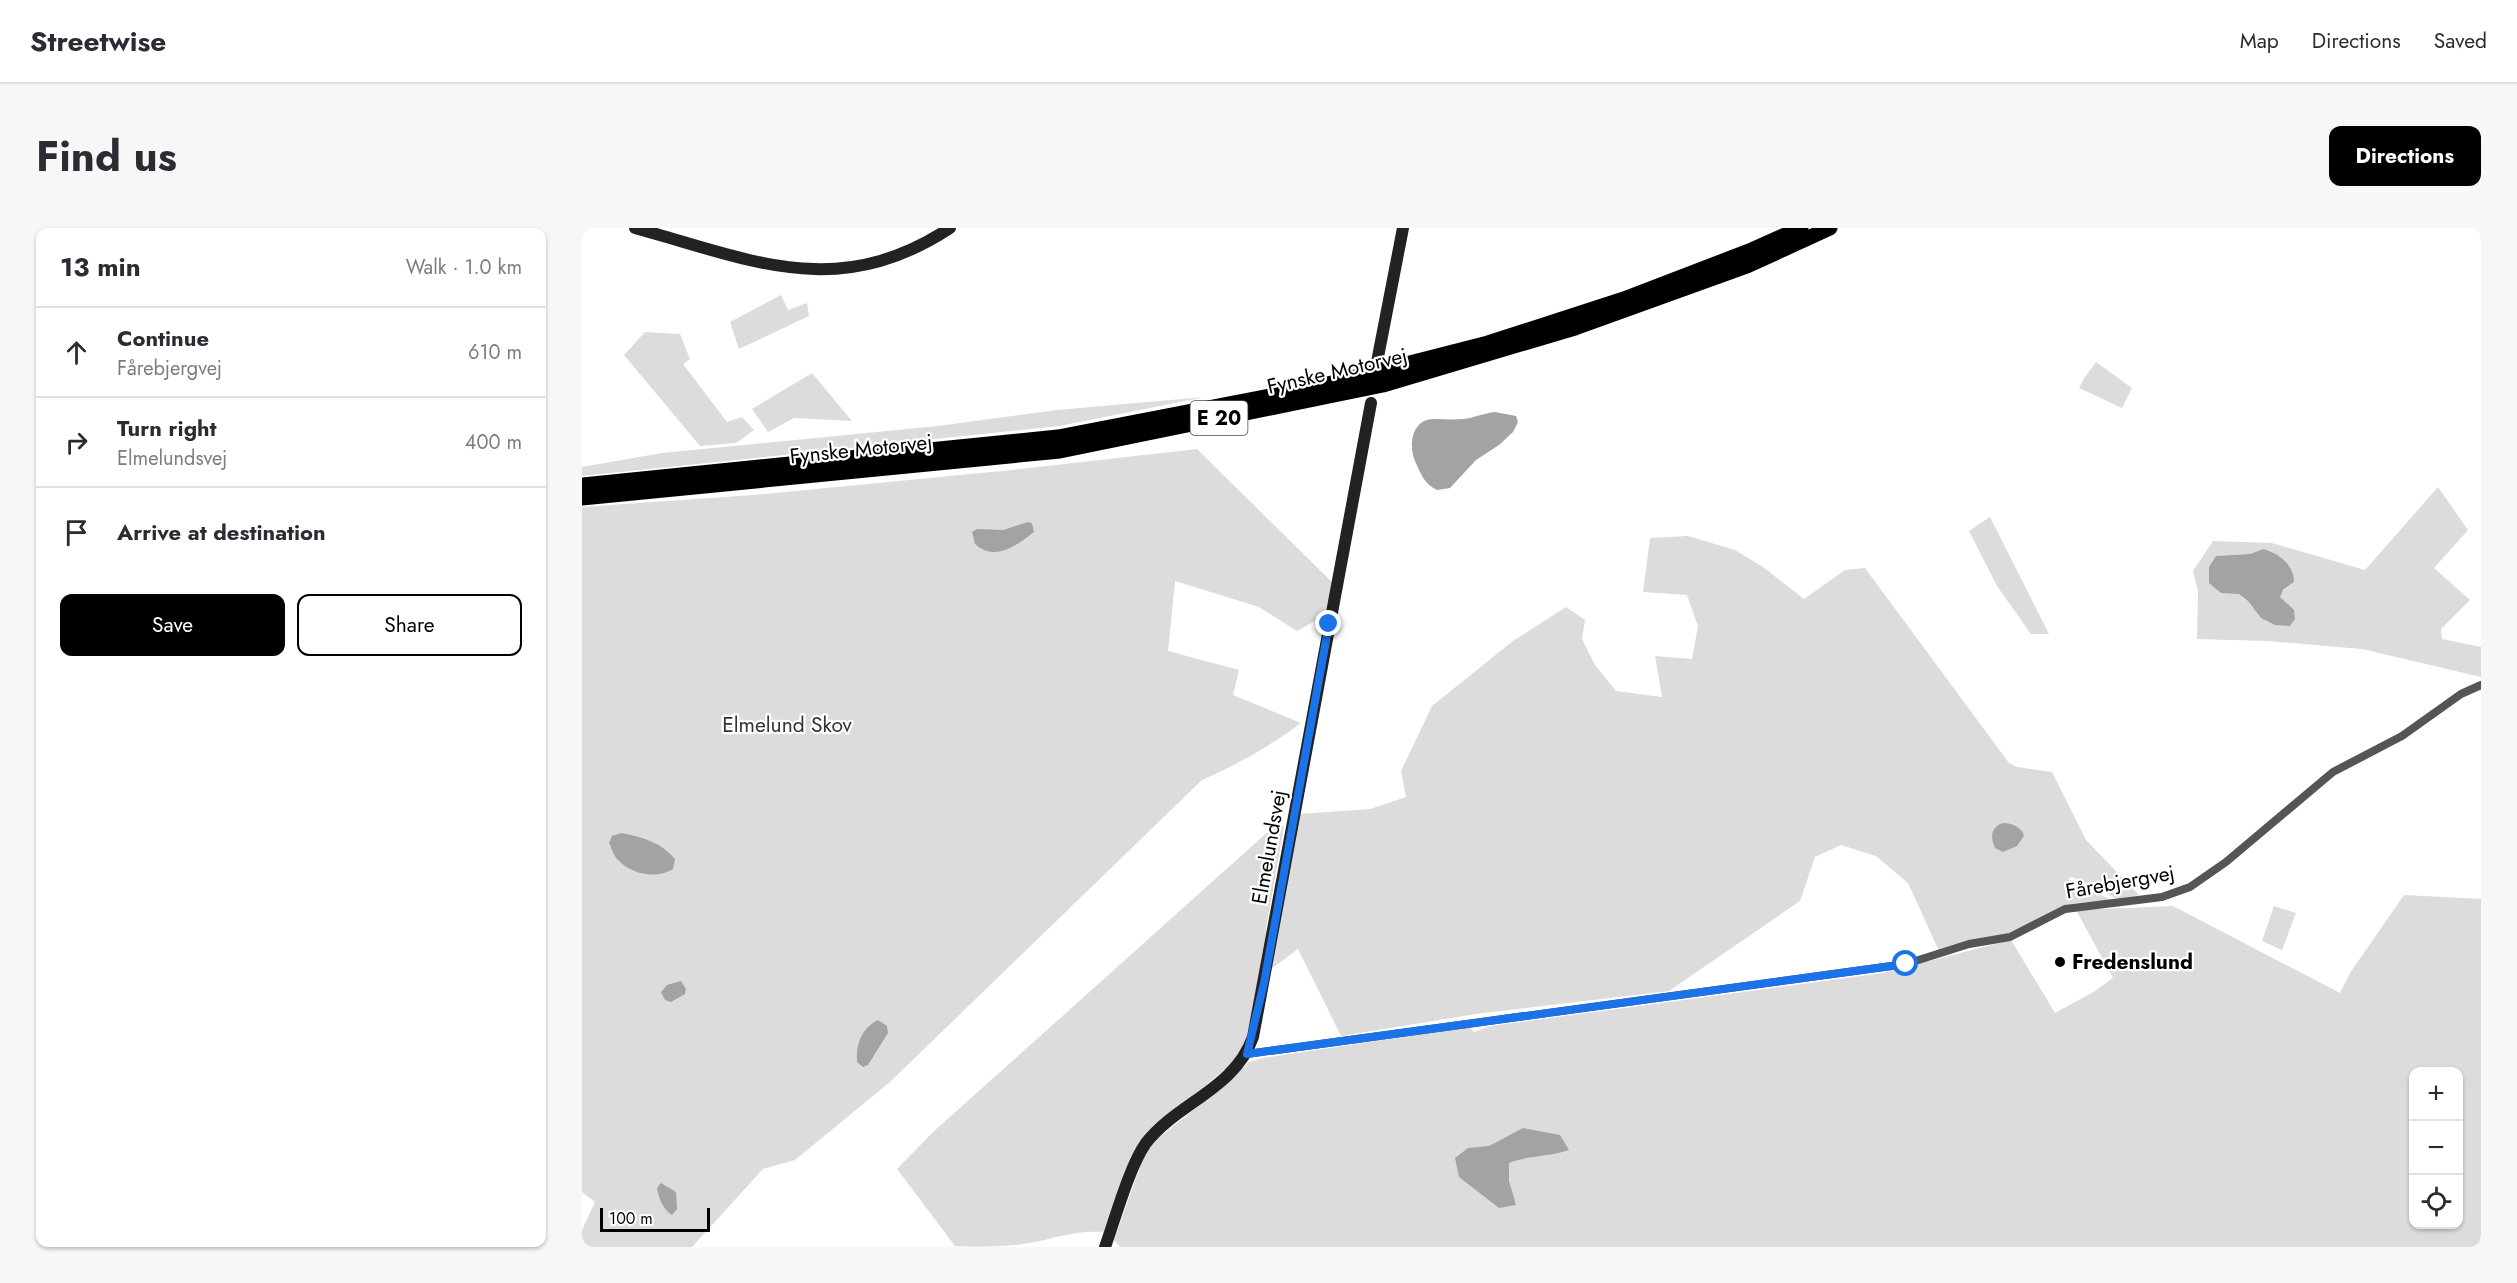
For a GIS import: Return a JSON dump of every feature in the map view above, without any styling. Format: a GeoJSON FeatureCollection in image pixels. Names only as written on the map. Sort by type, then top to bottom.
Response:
{"type":"FeatureCollection","features":[{"type":"Feature","properties":{"kind":"highway","name":"Fynske Motorvej"},"geometry":{"type":"LineString","coordinates":[[582,485],[1058,437],[1312,388],[1488,343],[1612,303],[1749,251],[1801,228]]}},
{"type":"Feature","properties":{"kind":"highway","name":"Fynske Motorvej"},"geometry":{"type":"LineString","coordinates":[[582,498],[1060,451],[1383,385],[1575,328],[1747,266],[1830,228]]}},
{"type":"Feature","properties":{"kind":"street"},"geometry":{"type":"LineString","coordinates":[[635,228],[771,265],[820,271],[850,268],[891,258],[923,245],[950,228]]}},
{"type":"Feature","properties":{"kind":"street"},"geometry":{"type":"LineString","coordinates":[[1377,362],[1403,228]]}},
{"type":"Feature","properties":{"kind":"street","name":"Elmelundsvej"},"geometry":{"type":"LineString","coordinates":[[1106,1247],[1137,1160],[1145,1145],[1156,1132],[1234,1070],[1247,1054],[1264,983],[1371,403]]}},
{"type":"Feature","properties":{"kind":"street","name":"Fårebjergvej"},"geometry":{"type":"LineString","coordinates":[[1247,1054],[1906,964],[1969,944],[2010,937],[2065,909],[2144,900],[2173,894],[2205,879],[2333,772],[2403,736],[2461,694],[2481,686]]}},
{"type":"Feature","properties":{"kind":"green space"},"geometry":{"type":"Polygon","coordinates":[[[781,295],[788,310],[807,303],[809,316],[739,349],[730,322],[781,295]]]}},
{"type":"Feature","properties":{"kind":"green space"},"geometry":{"type":"Polygon","coordinates":[[[645,332],[680,334],[690,359],[683,364],[727,422],[742,417],[754,430],[736,443],[700,446],[624,355],[645,332]]]}},
{"type":"Feature","properties":{"kind":"green space"},"geometry":{"type":"Polygon","coordinates":[[[2096,362],[2132,388],[2122,408],[2079,388],[2096,362]]]}},
{"type":"Feature","properties":{"kind":"green space"},"geometry":{"type":"Polygon","coordinates":[[[812,373],[852,421],[794,418],[768,432],[752,409],[812,373]]]}},
{"type":"Feature","properties":{"kind":"green space"},"geometry":{"type":"Polygon","coordinates":[[[1205,397],[1059,426],[582,476],[582,467],[662,453],[938,426],[1057,410],[1205,397]]]}},
{"type":"Feature","properties":{"kind":"green space","name":"Elmelund Skov"},"geometry":{"type":"Polygon","coordinates":[[[1197,449],[1333,583],[1325,615],[1297,631],[1259,607],[1175,581],[1168,651],[1239,670],[1233,695],[1301,723],[1253,754],[1202,780],[890,1082],[795,1160],[763,1169],[692,1247],[582,1247],[582,1230],[595,1202],[582,1192],[582,507],[754,495],[1197,449]]]}},
{"type":"Feature","properties":{"kind":"green space"},"geometry":{"type":"Polygon","coordinates":[[[2438,487],[2468,530],[2434,568],[2470,600],[2441,629],[2442,639],[2481,647],[2481,677],[2362,649],[2267,641],[2197,639],[2198,592],[2193,571],[2213,541],[2272,543],[2365,570],[2438,487]],[[2263,549],[2250,554],[2216,556],[2239,594],[2253,608],[2283,601],[2280,593],[2294,582],[2280,557],[2263,549]]]}},
{"type":"Feature","properties":{"kind":"green space"},"geometry":{"type":"Polygon","coordinates":[[[1990,517],[2049,634],[2031,634],[1997,586],[1969,531],[1990,517]]]}},
{"type":"Feature","properties":{"kind":"green space"},"geometry":{"type":"Polygon","coordinates":[[[1688,536],[1735,550],[1763,567],[1804,599],[1845,570],[1865,568],[2009,763],[2017,767],[2052,772],[2086,840],[2139,895],[2118,899],[2072,877],[2068,879],[2111,900],[2060,907],[2007,934],[1939,951],[1908,883],[1876,856],[1841,845],[1815,857],[1800,901],[1669,991],[1476,1014],[1341,1036],[1298,949],[1271,969],[1299,814],[1370,809],[1406,797],[1401,771],[1432,706],[1513,641],[1566,607],[1585,620],[1582,639],[1595,665],[1616,691],[1662,697],[1655,656],[1692,659],[1698,626],[1687,595],[1643,592],[1650,538],[1688,536]]]}},
{"type":"Feature","properties":{"kind":"green space"},"geometry":{"type":"Polygon","coordinates":[[[1284,826],[1266,929],[1265,956],[1250,1029],[1243,1050],[1229,1066],[1150,1131],[1129,1168],[1103,1232],[1075,1233],[1012,1245],[955,1246],[897,1169],[932,1133],[1270,830],[1284,826]]]}},
{"type":"Feature","properties":{"kind":"green space"},"geometry":{"type":"Polygon","coordinates":[[[2404,895],[2481,899],[2481,1247],[1120,1247],[1114,1240],[1144,1156],[1157,1139],[1230,1081],[1249,1062],[1263,1058],[1469,1027],[1474,1032],[1491,1026],[1883,973],[2011,940],[2055,1013],[2095,991],[2113,978],[2076,910],[2173,906],[2340,993],[2350,973],[2404,895]]]}},
{"type":"Feature","properties":{"kind":"green space"},"geometry":{"type":"Polygon","coordinates":[[[2274,906],[2296,913],[2282,950],[2262,941],[2274,906]]]}},
{"type":"Feature","properties":{"kind":"shaded area"},"geometry":{"type":"Polygon","coordinates":[[[1495,412],[1516,416],[1518,422],[1513,432],[1499,445],[1476,460],[1450,488],[1437,490],[1429,485],[1415,461],[1412,448],[1414,434],[1421,423],[1435,419],[1463,419],[1495,412]]]}},
{"type":"Feature","properties":{"kind":"shaded area"},"geometry":{"type":"Polygon","coordinates":[[[1028,522],[1032,523],[1034,532],[1013,547],[990,552],[975,544],[972,532],[977,529],[1003,530],[1028,522]]]}},
{"type":"Feature","properties":{"kind":"shaded area"},"geometry":{"type":"Polygon","coordinates":[[[2263,549],[2275,553],[2291,570],[2294,582],[2283,590],[2280,597],[2294,610],[2295,619],[2290,626],[2275,625],[2261,618],[2248,601],[2239,594],[2221,593],[2209,583],[2209,567],[2216,556],[2250,554],[2263,549]]]}},
{"type":"Feature","properties":{"kind":"shaded area"},"geometry":{"type":"Polygon","coordinates":[[[2003,823],[2016,826],[2024,836],[2017,846],[2003,852],[1995,848],[1992,836],[1996,827],[2003,823]]]}},
{"type":"Feature","properties":{"kind":"shaded area"},"geometry":{"type":"Polygon","coordinates":[[[621,833],[644,839],[664,848],[675,859],[673,869],[652,875],[637,872],[624,865],[615,856],[609,843],[612,836],[621,833]]]}},
{"type":"Feature","properties":{"kind":"shaded area"},"geometry":{"type":"Polygon","coordinates":[[[681,981],[686,989],[685,994],[671,1002],[665,1000],[661,992],[667,985],[681,981]]]}},
{"type":"Feature","properties":{"kind":"shaded area"},"geometry":{"type":"Polygon","coordinates":[[[878,1020],[887,1026],[888,1033],[868,1065],[863,1067],[857,1062],[857,1049],[864,1032],[878,1020]]]}},
{"type":"Feature","properties":{"kind":"shaded area"},"geometry":{"type":"Polygon","coordinates":[[[1523,1128],[1560,1135],[1569,1150],[1509,1163],[1509,1181],[1516,1205],[1499,1208],[1459,1177],[1455,1158],[1468,1148],[1489,1146],[1523,1128]]]}},
{"type":"Feature","properties":{"kind":"shaded area"},"geometry":{"type":"Polygon","coordinates":[[[661,1183],[676,1192],[677,1209],[672,1215],[664,1207],[659,1195],[657,1188],[661,1183]]]}},
{"type":"Feature","properties":{"kind":"place","name":"Fredenslund"},"geometry":{"type":"Point","coordinates":[2060,962]}},
{"type":"Feature","properties":{"kind":"route"},"geometry":{"type":"LineString","coordinates":[[1329,624],[1264,983],[1253,1037],[1247,1054],[1906,964]]}}]}
